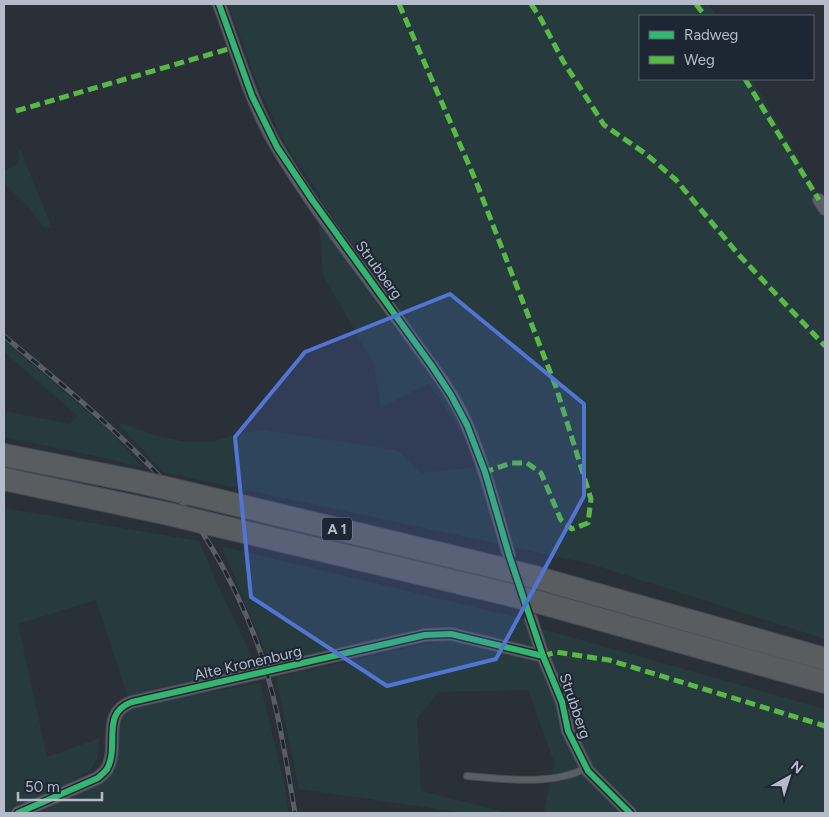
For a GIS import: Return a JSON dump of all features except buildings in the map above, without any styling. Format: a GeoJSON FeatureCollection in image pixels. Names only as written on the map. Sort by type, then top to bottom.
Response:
{"type":"FeatureCollection","features":[{"type":"Feature","properties":{"kind":"highway","name":"A 1"},"geometry":{"type":"LineString","coordinates":[[4,455],[135,481],[502,561],[538,578],[825,658]]}},
{"type":"Feature","properties":{"kind":"highway","name":"A 1"},"geometry":{"type":"LineString","coordinates":[[4,479],[169,514],[503,593],[825,682]]}},
{"type":"Feature","properties":{"kind":"street","name":"Strubberg"},"geometry":{"type":"LineString","coordinates":[[219,4],[252,96],[277,147],[313,201],[432,366],[451,395],[467,425],[485,472],[502,561]]}},
{"type":"Feature","properties":{"kind":"street","name":"Strubberg"},"geometry":{"type":"LineString","coordinates":[[531,619],[543,656],[562,702],[568,731],[586,768],[630,813]]}},
{"type":"Feature","properties":{"kind":"street","name":"Alte Kronenburg"},"geometry":{"type":"LineString","coordinates":[[18,813],[98,778],[106,770],[111,757],[114,719],[124,705],[132,702],[425,635],[451,634],[543,656]]}},
{"type":"Feature","properties":{"kind":"lane"},"geometry":{"type":"LineString","coordinates":[[467,776],[529,780],[562,776],[586,768]]}},
{"type":"Feature","properties":{"kind":"highlighted area"},"geometry":{"type":"Polygon","coordinates":[[[450,294],[584,404],[584,496],[496,659],[387,686],[251,597],[235,437],[305,352],[450,294]]]}},
{"type":"Feature","properties":{"kind":"green space"},"geometry":{"type":"Polygon","coordinates":[[[228,4],[709,4],[715,15],[639,15],[639,80],[753,80],[825,205],[825,639],[591,564],[513,547],[494,482],[475,428],[458,397],[320,199],[320,195],[286,146],[260,91],[228,4]]]}},
{"type":"Feature","properties":{"kind":"green space"},"geometry":{"type":"Polygon","coordinates":[[[20,149],[52,228],[43,227],[29,207],[4,183],[4,171],[19,163],[18,150],[20,149]]]}},
{"type":"Feature","properties":{"kind":"green space"},"geometry":{"type":"Polygon","coordinates":[[[319,225],[397,328],[457,416],[476,461],[499,544],[163,472],[117,422],[161,437],[187,442],[212,442],[237,434],[263,430],[397,450],[421,473],[476,467],[469,445],[429,383],[381,408],[374,364],[323,275],[319,225]]]}},
{"type":"Feature","properties":{"kind":"green space"},"geometry":{"type":"Polygon","coordinates":[[[4,340],[111,432],[143,468],[101,457],[4,437],[4,411],[70,424],[77,415],[4,352],[4,340]]]}},
{"type":"Feature","properties":{"kind":"green space"},"geometry":{"type":"Polygon","coordinates":[[[4,508],[199,541],[257,667],[128,698],[96,600],[18,624],[47,757],[100,738],[97,758],[90,771],[12,813],[4,813],[4,508]]]}},
{"type":"Feature","properties":{"kind":"green space"},"geometry":{"type":"Polygon","coordinates":[[[221,546],[524,619],[556,702],[561,730],[586,776],[624,813],[544,813],[554,762],[528,690],[438,692],[417,719],[421,791],[509,813],[466,813],[299,789],[276,677],[448,639],[515,655],[509,641],[454,628],[396,636],[271,666],[221,546]]]}},
{"type":"Feature","properties":{"kind":"green space"},"geometry":{"type":"Polygon","coordinates":[[[542,629],[825,709],[825,813],[639,813],[592,767],[572,730],[541,635],[542,629]]]}},
{"type":"Feature","properties":{"kind":"green space"},"geometry":{"type":"Polygon","coordinates":[[[260,683],[284,782],[289,813],[33,813],[97,786],[121,717],[131,707],[260,683]]]}},
{"type":"Feature","properties":{"kind":"railway"},"geometry":{"type":"LineString","coordinates":[[4,336],[96,414],[148,464],[181,503],[211,546],[247,617],[270,682],[280,726],[295,813]]}},
{"type":"Feature","properties":{"kind":"marked path"},"geometry":{"type":"LineString","coordinates":[[399,4],[475,179],[556,387],[591,499],[588,523],[572,529],[561,520],[541,473],[527,463],[511,463],[485,472]]}},
{"type":"Feature","properties":{"kind":"marked path"},"geometry":{"type":"LineString","coordinates":[[531,4],[563,61],[604,125],[646,154],[676,180],[739,255],[825,346]]}},
{"type":"Feature","properties":{"kind":"marked path"},"geometry":{"type":"LineString","coordinates":[[696,4],[704,15]]}},
{"type":"Feature","properties":{"kind":"marked path"},"geometry":{"type":"LineString","coordinates":[[16,111],[235,47]]}},
{"type":"Feature","properties":{"kind":"marked path"},"geometry":{"type":"LineString","coordinates":[[746,80],[819,200]]}},
{"type":"Feature","properties":{"kind":"marked path"},"geometry":{"type":"LineString","coordinates":[[543,656],[556,652],[609,660],[825,726]]}},
{"type":"Feature","properties":{"kind":"cycle path"},"geometry":{"type":"LineString","coordinates":[[219,4],[252,96],[277,147],[313,201],[432,366],[451,395],[467,425],[485,472],[509,555],[543,656],[562,702],[568,731],[588,771],[630,813]]}},
{"type":"Feature","properties":{"kind":"cycle path"},"geometry":{"type":"LineString","coordinates":[[18,813],[98,778],[107,769],[110,760],[113,722],[116,714],[122,707],[132,702],[425,635],[451,634],[543,656]]}}]}
